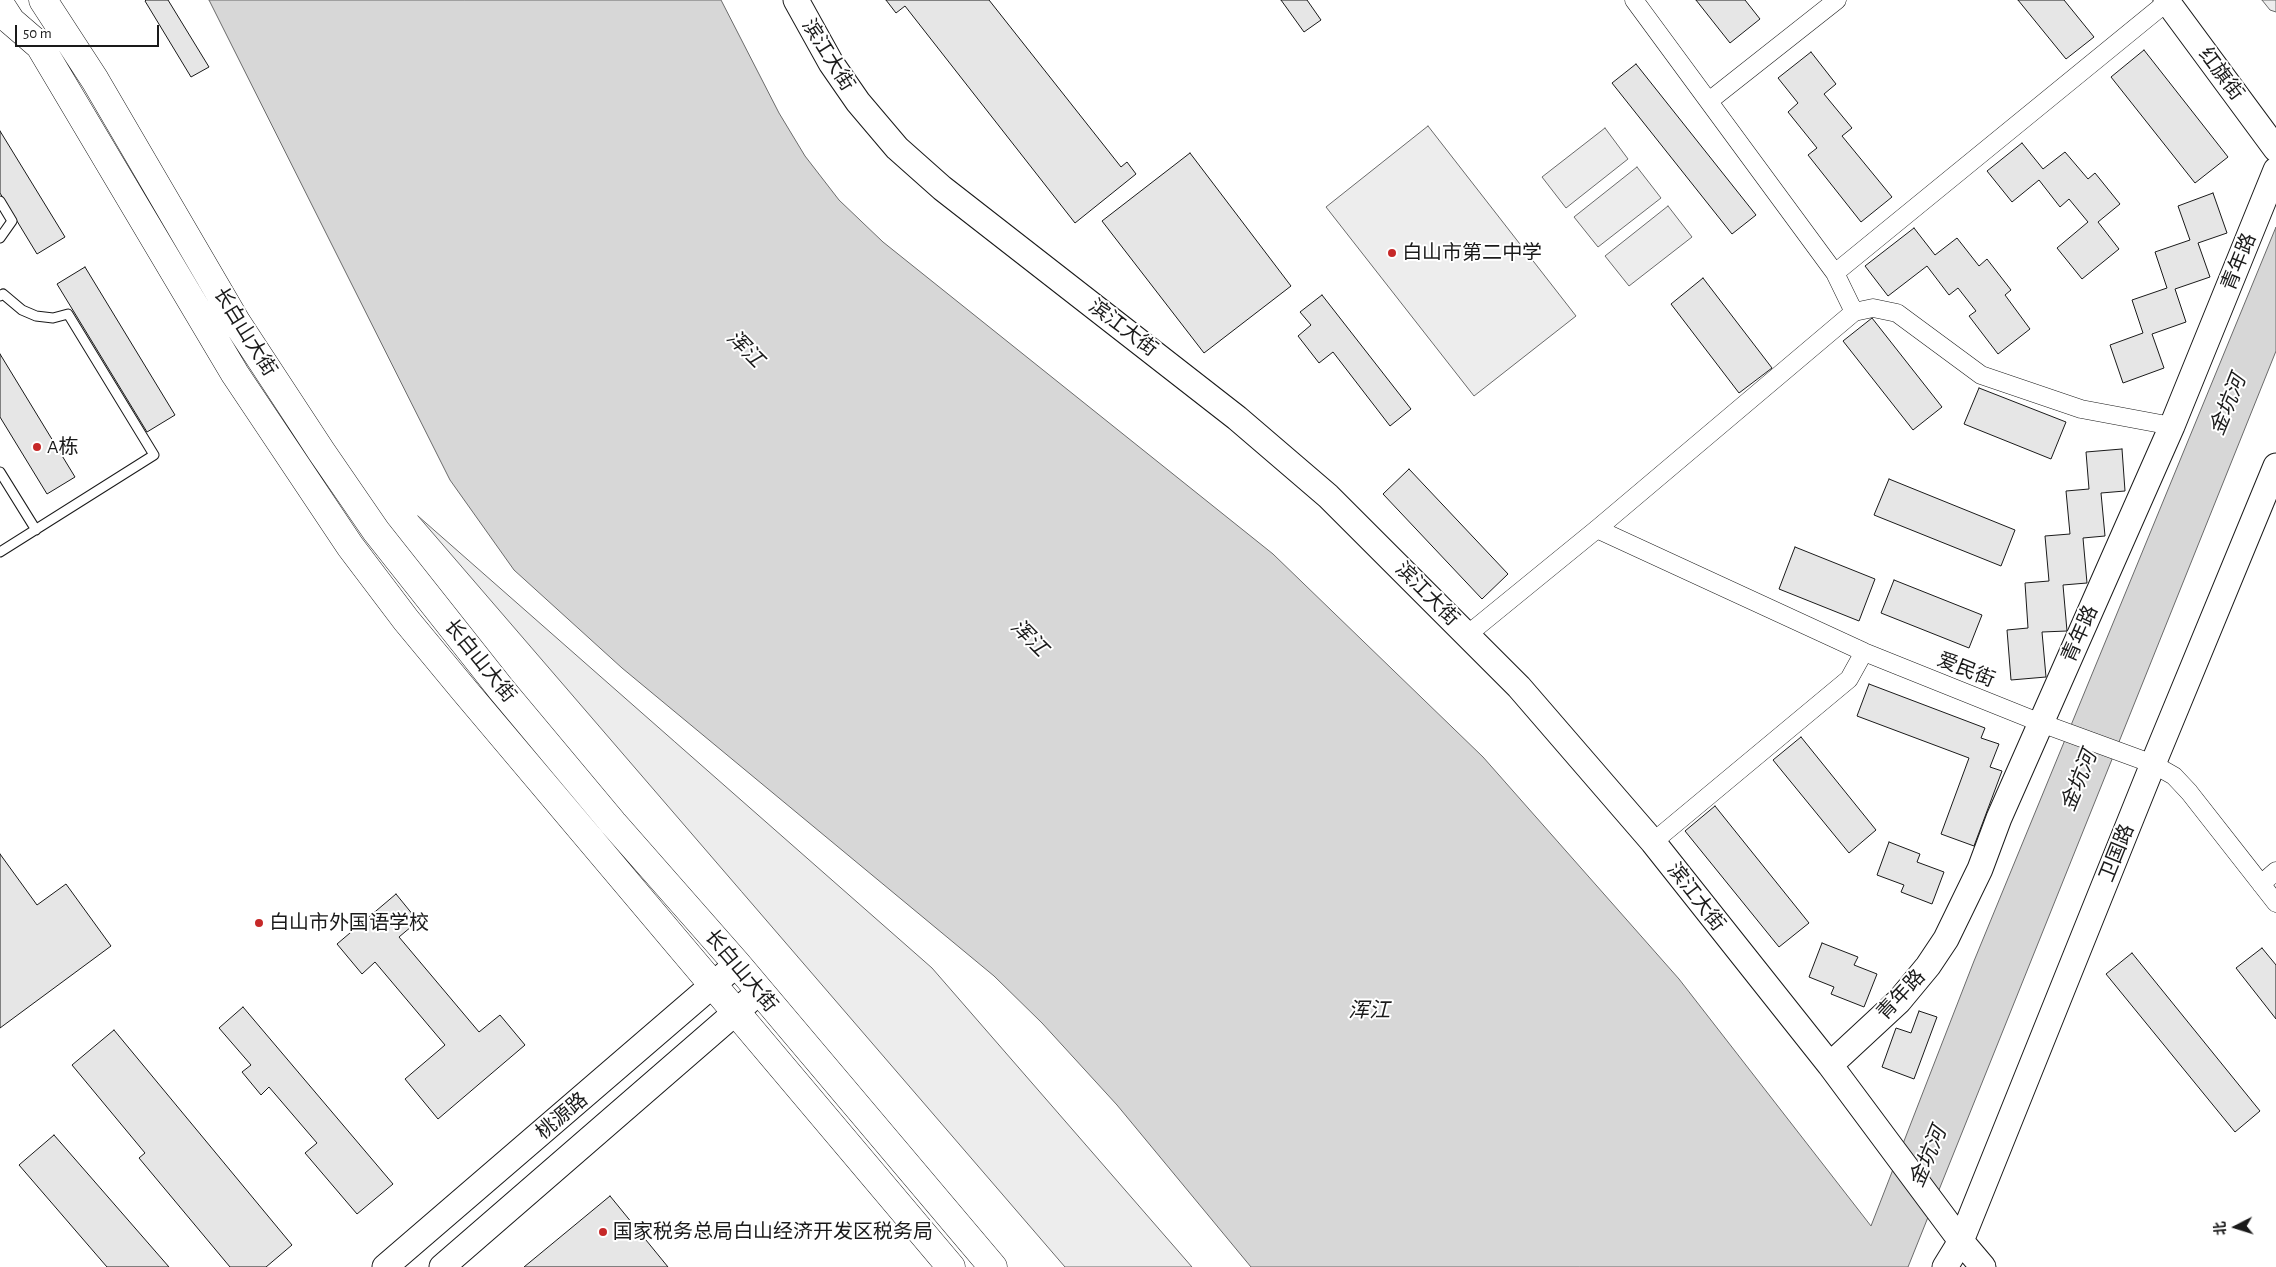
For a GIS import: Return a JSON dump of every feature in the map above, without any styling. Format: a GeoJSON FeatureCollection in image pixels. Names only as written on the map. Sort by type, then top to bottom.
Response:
{"type":"FeatureCollection","features":[{"type":"Feature","properties":{"kind":"main road","name":"长白山大街"},"geometry":{"type":"LineString","coordinates":[[43,0],[96,80],[237,323],[376,531],[501,689],[613,823],[737,964],[993,1267]]}},
{"type":"Feature","properties":{"kind":"main road","name":"长白山大街"},"geometry":{"type":"LineString","coordinates":[[4,17],[40,46],[236,374],[350,546],[406,620],[951,1267]]}},
{"type":"Feature","properties":{"kind":"street","name":"滨江大街"},"geometry":{"type":"LineString","coordinates":[[796,0],[831,63],[858,102],[897,148],[942,188],[1237,418],[1328,496],[1519,687],[1653,842],[1830,1065],[1961,1241],[1983,1267]]}},
{"type":"Feature","properties":{"kind":"street"},"geometry":{"type":"LineString","coordinates":[[1634,0],[1835,273],[1854,312]]}},
{"type":"Feature","properties":{"kind":"street"},"geometry":{"type":"LineString","coordinates":[[1709,101],[1837,0]]}},
{"type":"Feature","properties":{"kind":"street"},"geometry":{"type":"LineString","coordinates":[[1835,273],[2166,1]]}},
{"type":"Feature","properties":{"kind":"street","name":"红旗街"},"geometry":{"type":"LineString","coordinates":[[2166,1],[2276,149]]}},
{"type":"Feature","properties":{"kind":"street","name":"青年路"},"geometry":{"type":"LineString","coordinates":[[1830,1065],[1899,1001],[1928,966],[1946,939],[1980,870],[1999,818],[2048,725],[2276,170]]}},
{"type":"Feature","properties":{"kind":"street"},"geometry":{"type":"LineString","coordinates":[[1466,634],[1597,529],[1854,312],[1873,308],[1897,313],[1981,375],[2081,409],[2172,426]]}},
{"type":"Feature","properties":{"kind":"street","name":"卫国路"},"geometry":{"type":"LineString","coordinates":[[1961,1241],[2142,760],[2276,466]]}},
{"type":"Feature","properties":{"kind":"street","name":"爱民街"},"geometry":{"type":"LineString","coordinates":[[1597,529],[1864,652],[2142,760],[2174,776],[2189,792],[2276,903]]}},
{"type":"Feature","properties":{"kind":"street"},"geometry":{"type":"LineString","coordinates":[[1653,842],[1849,680],[1864,652]]}},
{"type":"Feature","properties":{"kind":"street"},"geometry":{"type":"LineString","coordinates":[[2260,884],[2276,871]]}},
{"type":"Feature","properties":{"kind":"street","name":"桃源路"},"geometry":{"type":"LineString","coordinates":[[385,1267],[737,964]]}},
{"type":"Feature","properties":{"kind":"street","name":"桃源路"},"geometry":{"type":"LineString","coordinates":[[442,1267],[759,992]]}},
{"type":"Feature","properties":{"kind":"street"},"geometry":{"type":"LineString","coordinates":[[1945,1267],[1961,1241]]}},
{"type":"Feature","properties":{"kind":"street"},"geometry":{"type":"LineString","coordinates":[[1958,1267],[1961,1241]]}},
{"type":"Feature","properties":{"kind":"lane"},"geometry":{"type":"LineString","coordinates":[[0,201],[12,221],[0,238]]}},
{"type":"Feature","properties":{"kind":"lane"},"geometry":{"type":"LineString","coordinates":[[0,552],[154,455],[68,314],[52,318],[36,316],[22,310],[1,293]]}},
{"type":"Feature","properties":{"kind":"lane"},"geometry":{"type":"LineString","coordinates":[[0,472],[36,530]]}},
{"type":"Feature","properties":{"kind":"shaded area"},"geometry":{"type":"Polygon","coordinates":[[[2262,0],[2276,0],[2276,12],[2270,10],[2262,0]]]}},
{"type":"Feature","properties":{"kind":"shaded area"},"geometry":{"type":"Polygon","coordinates":[[[1428,126],[1576,316],[1474,396],[1326,207],[1428,126]]]}},
{"type":"Feature","properties":{"kind":"shaded area"},"geometry":{"type":"Polygon","coordinates":[[[1605,128],[1628,159],[1566,208],[1542,177],[1605,128]]]}},
{"type":"Feature","properties":{"kind":"shaded area"},"geometry":{"type":"Polygon","coordinates":[[[1637,167],[1661,198],[1598,247],[1574,217],[1637,167]]]}},
{"type":"Feature","properties":{"kind":"shaded area"},"geometry":{"type":"Polygon","coordinates":[[[1668,206],[1692,237],[1629,286],[1605,256],[1668,206]]]}},
{"type":"Feature","properties":{"kind":"shaded area"},"geometry":{"type":"Polygon","coordinates":[[[418,516],[932,968],[1192,1267],[1065,1267],[418,516]]]}},
{"type":"Feature","properties":{"kind":"water","name":"浑江"},"geometry":{"type":"Polygon","coordinates":[[[209,0],[721,0],[779,113],[805,156],[839,200],[883,242],[1273,554],[1483,757],[1679,979],[1871,1226],[1974,961],[2276,227],[2276,351],[1908,1267],[1251,1267],[1117,1105],[1042,1023],[994,976],[622,668],[514,570],[450,480],[209,0]]]}},
{"type":"Feature","properties":{"kind":"building"},"geometry":{"type":"Polygon","coordinates":[[[146,0],[168,0],[209,67],[191,77],[146,0]]]}},
{"type":"Feature","properties":{"kind":"building"},"geometry":{"type":"Polygon","coordinates":[[[886,0],[989,0],[1121,167],[1127,162],[1136,174],[1075,223],[905,6],[896,13],[886,0]]]}},
{"type":"Feature","properties":{"kind":"building"},"geometry":{"type":"Polygon","coordinates":[[[1281,0],[1307,0],[1321,20],[1304,32],[1281,0]]]}},
{"type":"Feature","properties":{"kind":"building"},"geometry":{"type":"Polygon","coordinates":[[[1696,0],[1745,0],[1760,19],[1730,43],[1696,0]]]}},
{"type":"Feature","properties":{"kind":"building"},"geometry":{"type":"Polygon","coordinates":[[[2018,0],[2064,0],[2094,37],[2066,59],[2018,0]]]}},
{"type":"Feature","properties":{"kind":"building"},"geometry":{"type":"Polygon","coordinates":[[[2144,50],[2228,157],[2195,183],[2111,77],[2144,50]]]}},
{"type":"Feature","properties":{"kind":"building"},"geometry":{"type":"Polygon","coordinates":[[[1811,52],[1836,84],[1824,94],[1852,128],[1842,136],[1892,197],[1861,222],[1808,155],[1817,148],[1788,112],[1798,103],[1778,78],[1811,52]]]}},
{"type":"Feature","properties":{"kind":"building"},"geometry":{"type":"Polygon","coordinates":[[[1636,64],[1756,215],[1732,234],[1612,83],[1636,64]]]}},
{"type":"Feature","properties":{"kind":"building"},"geometry":{"type":"Polygon","coordinates":[[[0,131],[65,237],[37,254],[0,193],[0,131]]]}},
{"type":"Feature","properties":{"kind":"building"},"geometry":{"type":"Polygon","coordinates":[[[2022,143],[2043,169],[2065,152],[2088,179],[2095,173],[2120,204],[2098,222],[2119,249],[2082,279],[2057,248],[2088,222],[2069,199],[2060,207],[2039,180],[2012,202],[1987,171],[2022,143]]]}},
{"type":"Feature","properties":{"kind":"building"},"geometry":{"type":"Polygon","coordinates":[[[1190,153],[1291,286],[1204,353],[1102,221],[1190,153]]]}},
{"type":"Feature","properties":{"kind":"building"},"geometry":{"type":"Polygon","coordinates":[[[2213,193],[2227,233],[2198,243],[2210,277],[2175,289],[2186,322],[2152,334],[2164,368],[2123,383],[2110,345],[2143,333],[2132,300],[2167,288],[2155,252],[2190,240],[2178,206],[2213,193]]]}},
{"type":"Feature","properties":{"kind":"building"},"geometry":{"type":"Polygon","coordinates":[[[1914,228],[1935,255],[1957,238],[1979,266],[1987,259],[2011,290],[2005,295],[2030,329],[1998,354],[1969,316],[1976,311],[1958,288],[1949,295],[1927,266],[1888,296],[1865,266],[1914,228]]]}},
{"type":"Feature","properties":{"kind":"building"},"geometry":{"type":"Polygon","coordinates":[[[85,267],[175,415],[147,432],[57,284],[85,267]]]}},
{"type":"Feature","properties":{"kind":"building"},"geometry":{"type":"Polygon","coordinates":[[[1703,278],[1772,368],[1739,393],[1671,304],[1703,278]]]}},
{"type":"Feature","properties":{"kind":"building"},"geometry":{"type":"Polygon","coordinates":[[[1322,295],[1411,409],[1390,426],[1333,352],[1319,363],[1298,336],[1311,325],[1300,312],[1322,295]]]}},
{"type":"Feature","properties":{"kind":"building"},"geometry":{"type":"Polygon","coordinates":[[[1872,318],[1942,407],[1913,430],[1843,341],[1872,318]]]}},
{"type":"Feature","properties":{"kind":"building","name":"A栋"},"geometry":{"type":"Polygon","coordinates":[[[0,354],[75,477],[47,494],[0,417],[0,354]]]}},
{"type":"Feature","properties":{"kind":"building"},"geometry":{"type":"Polygon","coordinates":[[[1979,388],[2066,422],[2051,459],[1964,424],[1979,388]]]}},
{"type":"Feature","properties":{"kind":"building"},"geometry":{"type":"Polygon","coordinates":[[[2122,449],[2125,491],[2101,493],[2105,536],[2083,538],[2087,583],[2063,585],[2067,631],[2042,632],[2046,677],[2011,680],[2007,630],[2028,628],[2025,583],[2049,581],[2045,536],[2070,534],[2066,491],[2089,489],[2086,452],[2122,449]]]}},
{"type":"Feature","properties":{"kind":"building"},"geometry":{"type":"Polygon","coordinates":[[[1409,469],[1508,574],[1482,599],[1383,494],[1409,469]]]}},
{"type":"Feature","properties":{"kind":"building"},"geometry":{"type":"Polygon","coordinates":[[[1889,479],[2015,530],[2001,566],[1874,515],[1889,479]]]}},
{"type":"Feature","properties":{"kind":"building"},"geometry":{"type":"Polygon","coordinates":[[[1795,547],[1875,579],[1859,621],[1779,589],[1795,547]]]}},
{"type":"Feature","properties":{"kind":"building"},"geometry":{"type":"Polygon","coordinates":[[[1894,580],[1982,615],[1969,648],[1881,613],[1894,580]]]}},
{"type":"Feature","properties":{"kind":"building"},"geometry":{"type":"Polygon","coordinates":[[[1869,684],[1985,728],[1981,738],[1999,744],[1990,767],[2002,771],[1974,846],[1941,834],[1969,758],[1857,716],[1869,684]]]}},
{"type":"Feature","properties":{"kind":"building"},"geometry":{"type":"Polygon","coordinates":[[[1801,737],[1876,830],[1849,853],[1773,760],[1801,737]]]}},
{"type":"Feature","properties":{"kind":"building"},"geometry":{"type":"Polygon","coordinates":[[[1715,806],[1809,923],[1779,947],[1685,831],[1715,806]]]}},
{"type":"Feature","properties":{"kind":"building"},"geometry":{"type":"Polygon","coordinates":[[[1889,842],[1920,854],[1917,862],[1944,872],[1932,904],[1901,892],[1904,885],[1877,875],[1889,842]]]}},
{"type":"Feature","properties":{"kind":"building"},"geometry":{"type":"Polygon","coordinates":[[[0,854],[37,905],[66,884],[111,946],[0,1028],[0,854]]]}},
{"type":"Feature","properties":{"kind":"building"},"geometry":{"type":"Polygon","coordinates":[[[396,894],[418,921],[399,937],[479,1032],[500,1015],[525,1045],[438,1119],[405,1079],[445,1045],[375,962],[362,974],[337,944],[396,894]]]}},
{"type":"Feature","properties":{"kind":"building"},"geometry":{"type":"Polygon","coordinates":[[[1822,943],[1858,957],[1854,965],[1877,974],[1864,1007],[1831,994],[1834,987],[1809,977],[1822,943]]]}},
{"type":"Feature","properties":{"kind":"building"},"geometry":{"type":"Polygon","coordinates":[[[2262,948],[2276,965],[2276,1019],[2236,968],[2262,948]]]}},
{"type":"Feature","properties":{"kind":"building"},"geometry":{"type":"Polygon","coordinates":[[[2132,953],[2260,1111],[2235,1132],[2106,974],[2132,953]]]}},
{"type":"Feature","properties":{"kind":"building"},"geometry":{"type":"Polygon","coordinates":[[[243,1007],[393,1184],[357,1214],[305,1153],[317,1143],[269,1087],[261,1095],[242,1072],[251,1065],[219,1028],[243,1007]]]}},
{"type":"Feature","properties":{"kind":"building"},"geometry":{"type":"Polygon","coordinates":[[[1919,1011],[1937,1017],[1914,1079],[1882,1067],[1896,1028],[1911,1033],[1919,1011]]]}},
{"type":"Feature","properties":{"kind":"building"},"geometry":{"type":"Polygon","coordinates":[[[114,1030],[292,1245],[266,1267],[230,1267],[139,1158],[145,1153],[72,1065],[114,1030]]]}},
{"type":"Feature","properties":{"kind":"building"},"geometry":{"type":"Polygon","coordinates":[[[54,1135],[169,1267],[107,1267],[19,1165],[54,1135]]]}},
{"type":"Feature","properties":{"kind":"building","name":"国家税务总局白山经济开发区税务局"},"geometry":{"type":"Polygon","coordinates":[[[610,1196],[668,1267],[524,1267],[610,1196]]]}},
{"type":"Feature","properties":{"kind":"place","name":"白山市第二中学"},"geometry":{"type":"Point","coordinates":[1392,253]}},
{"type":"Feature","properties":{"kind":"place","name":"A栋"},"geometry":{"type":"Point","coordinates":[37,447]}},
{"type":"Feature","properties":{"kind":"place","name":"白山市外国语学校"},"geometry":{"type":"Point","coordinates":[259,923]}},
{"type":"Feature","properties":{"kind":"place","name":"国家税务总局白山经济开发区税务局"},"geometry":{"type":"Point","coordinates":[603,1232]}},
{"type":"Feature","properties":{"kind":"water label","name":"金坑河"},"geometry":{"type":"Point","coordinates":[2228,405]}},
{"type":"Feature","properties":{"kind":"water label","name":"金坑河"},"geometry":{"type":"Point","coordinates":[2079,781]}},
{"type":"Feature","properties":{"kind":"water label","name":"金坑河"},"geometry":{"type":"Point","coordinates":[1928,1157]}}]}
